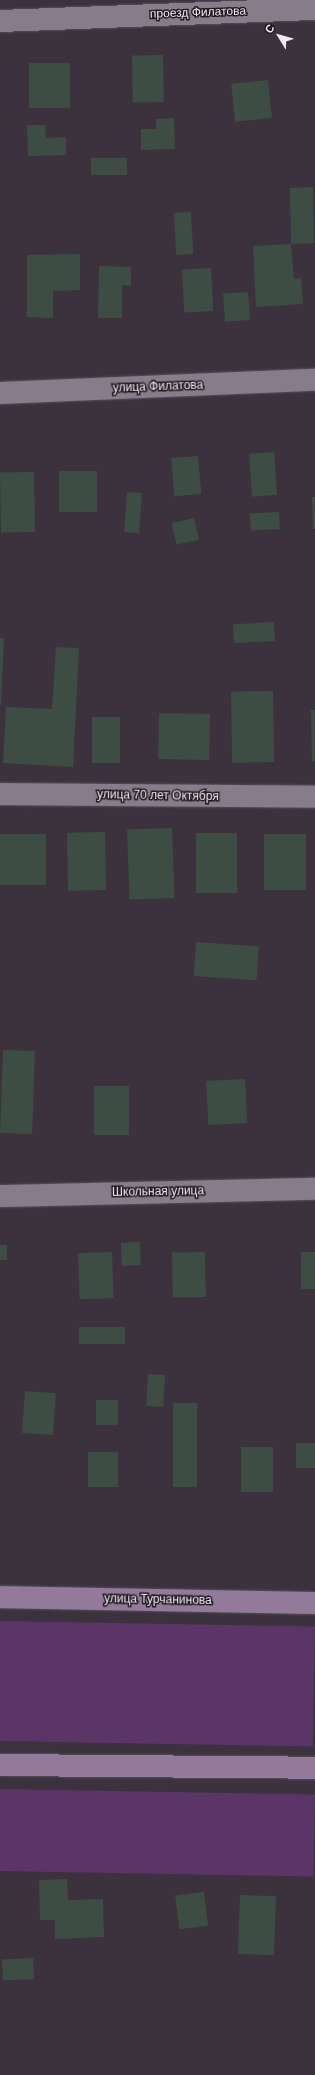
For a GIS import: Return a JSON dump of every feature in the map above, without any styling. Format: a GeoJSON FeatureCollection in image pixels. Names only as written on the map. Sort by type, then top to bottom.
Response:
{"type":"FeatureCollection","features":[{"type":"Feature","properties":{"kind":"street","name":"проезд Филатова"},"geometry":{"type":"LineString","coordinates":[[0,21],[129,8],[315,9]]}},
{"type":"Feature","properties":{"kind":"street","name":"улица Филатова"},"geometry":{"type":"LineString","coordinates":[[0,393],[315,380]]}},
{"type":"Feature","properties":{"kind":"street","name":"улица 70 лет Октября"},"geometry":{"type":"LineString","coordinates":[[0,794],[315,797]]}},
{"type":"Feature","properties":{"kind":"street","name":"Школьная улица"},"geometry":{"type":"LineString","coordinates":[[0,1196],[315,1189]]}},
{"type":"Feature","properties":{"kind":"street","name":"улица Турчанинова"},"geometry":{"type":"LineString","coordinates":[[0,1597],[315,1603]]}},
{"type":"Feature","properties":{"kind":"street"},"geometry":{"type":"LineString","coordinates":[[0,1765],[315,1768]]}},
{"type":"Feature","properties":{"kind":"shaded area"},"geometry":{"type":"Polygon","coordinates":[[[0,1621],[315,1626],[313,1746],[0,1741],[0,1621]]]}},
{"type":"Feature","properties":{"kind":"shaded area"},"geometry":{"type":"Polygon","coordinates":[[[0,1789],[315,1794],[314,1876],[0,1871],[0,1789]]]}},
{"type":"Feature","properties":{"kind":"building"},"geometry":{"type":"Polygon","coordinates":[[[163,55],[164,102],[133,103],[132,56],[163,55]]]}},
{"type":"Feature","properties":{"kind":"building"},"geometry":{"type":"Polygon","coordinates":[[[29,63],[70,63],[70,108],[29,108],[29,63]]]}},
{"type":"Feature","properties":{"kind":"building"},"geometry":{"type":"Polygon","coordinates":[[[268,80],[272,118],[235,122],[231,84],[268,80]]]}},
{"type":"Feature","properties":{"kind":"building"},"geometry":{"type":"Polygon","coordinates":[[[174,118],[175,149],[141,150],[141,129],[156,129],[156,119],[174,118]]]}},
{"type":"Feature","properties":{"kind":"building"},"geometry":{"type":"Polygon","coordinates":[[[27,125],[45,125],[46,138],[66,137],[66,155],[28,156],[27,125]]]}},
{"type":"Feature","properties":{"kind":"building"},"geometry":{"type":"Polygon","coordinates":[[[91,158],[127,158],[127,175],[91,175],[91,158]]]}},
{"type":"Feature","properties":{"kind":"building"},"geometry":{"type":"Polygon","coordinates":[[[313,187],[314,243],[291,244],[290,188],[313,187]]]}},
{"type":"Feature","properties":{"kind":"building"},"geometry":{"type":"Polygon","coordinates":[[[191,212],[193,254],[176,255],[174,213],[191,212]]]}},
{"type":"Feature","properties":{"kind":"building"},"geometry":{"type":"Polygon","coordinates":[[[291,244],[294,279],[301,278],[303,304],[256,307],[253,246],[291,244]]]}},
{"type":"Feature","properties":{"kind":"building"},"geometry":{"type":"Polygon","coordinates":[[[80,254],[80,290],[53,291],[53,318],[27,317],[27,255],[80,254]]]}},
{"type":"Feature","properties":{"kind":"building"},"geometry":{"type":"Polygon","coordinates":[[[99,266],[131,267],[131,286],[122,285],[122,318],[98,318],[99,266]]]}},
{"type":"Feature","properties":{"kind":"building"},"geometry":{"type":"Polygon","coordinates":[[[211,268],[213,311],[184,312],[182,270],[211,268]]]}},
{"type":"Feature","properties":{"kind":"building"},"geometry":{"type":"Polygon","coordinates":[[[248,292],[250,320],[225,322],[223,294],[248,292]]]}},
{"type":"Feature","properties":{"kind":"building"},"geometry":{"type":"Polygon","coordinates":[[[274,452],[277,495],[252,497],[249,454],[274,452]]]}},
{"type":"Feature","properties":{"kind":"building"},"geometry":{"type":"Polygon","coordinates":[[[198,456],[201,494],[174,496],[171,458],[198,456]]]}},
{"type":"Feature","properties":{"kind":"building"},"geometry":{"type":"Polygon","coordinates":[[[59,471],[97,471],[97,512],[59,512],[59,471]]]}},
{"type":"Feature","properties":{"kind":"building"},"geometry":{"type":"Polygon","coordinates":[[[34,472],[35,532],[1,533],[0,473],[34,472]]]}},
{"type":"Feature","properties":{"kind":"building"},"geometry":{"type":"Polygon","coordinates":[[[127,492],[142,493],[139,533],[124,532],[127,492]]]}},
{"type":"Feature","properties":{"kind":"building"},"geometry":{"type":"Polygon","coordinates":[[[312,497],[315,497],[315,529],[313,529],[312,497]]]}},
{"type":"Feature","properties":{"kind":"building"},"geometry":{"type":"Polygon","coordinates":[[[279,512],[280,529],[251,530],[250,514],[279,512]]]}},
{"type":"Feature","properties":{"kind":"building"},"geometry":{"type":"Polygon","coordinates":[[[194,518],[199,539],[177,545],[172,523],[194,518]]]}},
{"type":"Feature","properties":{"kind":"building"},"geometry":{"type":"Polygon","coordinates":[[[274,622],[275,641],[234,643],[233,624],[274,622]]]}},
{"type":"Feature","properties":{"kind":"building"},"geometry":{"type":"Polygon","coordinates":[[[0,638],[4,638],[1,705],[0,705],[0,638]]]}},
{"type":"Feature","properties":{"kind":"building"},"geometry":{"type":"Polygon","coordinates":[[[56,647],[79,648],[73,767],[3,763],[6,707],[52,709],[56,647]]]}},
{"type":"Feature","properties":{"kind":"building"},"geometry":{"type":"Polygon","coordinates":[[[273,691],[274,762],[232,763],[231,692],[273,691]]]}},
{"type":"Feature","properties":{"kind":"building"},"geometry":{"type":"Polygon","coordinates":[[[311,710],[315,710],[315,761],[312,762],[311,710]]]}},
{"type":"Feature","properties":{"kind":"building"},"geometry":{"type":"Polygon","coordinates":[[[159,713],[210,714],[209,760],[158,759],[159,713]]]}},
{"type":"Feature","properties":{"kind":"building"},"geometry":{"type":"Polygon","coordinates":[[[92,717],[120,717],[120,763],[92,763],[92,717]]]}},
{"type":"Feature","properties":{"kind":"building"},"geometry":{"type":"Polygon","coordinates":[[[172,828],[174,898],[129,900],[127,830],[172,828]]]}},
{"type":"Feature","properties":{"kind":"building"},"geometry":{"type":"Polygon","coordinates":[[[105,832],[106,890],[68,891],[67,833],[105,832]]]}},
{"type":"Feature","properties":{"kind":"building"},"geometry":{"type":"Polygon","coordinates":[[[196,833],[237,833],[237,893],[196,893],[196,833]]]}},
{"type":"Feature","properties":{"kind":"building"},"geometry":{"type":"Polygon","coordinates":[[[0,834],[46,834],[46,885],[0,885],[0,834]]]}},
{"type":"Feature","properties":{"kind":"building"},"geometry":{"type":"Polygon","coordinates":[[[264,834],[306,834],[306,890],[264,890],[264,834]]]}},
{"type":"Feature","properties":{"kind":"building"},"geometry":{"type":"Polygon","coordinates":[[[196,942],[259,946],[256,980],[194,976],[196,942]]]}},
{"type":"Feature","properties":{"kind":"building"},"geometry":{"type":"Polygon","coordinates":[[[3,1050],[35,1051],[32,1134],[0,1133],[3,1050]]]}},
{"type":"Feature","properties":{"kind":"building"},"geometry":{"type":"Polygon","coordinates":[[[245,1079],[247,1123],[208,1125],[206,1081],[245,1079]]]}},
{"type":"Feature","properties":{"kind":"building"},"geometry":{"type":"Polygon","coordinates":[[[94,1086],[129,1086],[129,1135],[94,1135],[94,1086]]]}},
{"type":"Feature","properties":{"kind":"building"},"geometry":{"type":"Polygon","coordinates":[[[140,1242],[141,1265],[122,1266],[121,1243],[140,1242]]]}},
{"type":"Feature","properties":{"kind":"building"},"geometry":{"type":"Polygon","coordinates":[[[0,1245],[7,1245],[7,1260],[0,1260],[0,1245]]]}},
{"type":"Feature","properties":{"kind":"building"},"geometry":{"type":"Polygon","coordinates":[[[112,1252],[114,1298],[80,1299],[78,1253],[112,1252]]]}},
{"type":"Feature","properties":{"kind":"building"},"geometry":{"type":"Polygon","coordinates":[[[205,1252],[206,1297],[173,1298],[172,1253],[205,1252]]]}},
{"type":"Feature","properties":{"kind":"building"},"geometry":{"type":"Polygon","coordinates":[[[301,1252],[315,1252],[315,1289],[301,1289],[301,1252]]]}},
{"type":"Feature","properties":{"kind":"building"},"geometry":{"type":"Polygon","coordinates":[[[79,1327],[125,1327],[125,1344],[79,1344],[79,1327]]]}},
{"type":"Feature","properties":{"kind":"building"},"geometry":{"type":"Polygon","coordinates":[[[148,1374],[165,1375],[163,1407],[146,1406],[148,1374]]]}},
{"type":"Feature","properties":{"kind":"building"},"geometry":{"type":"Polygon","coordinates":[[[25,1391],[56,1393],[53,1435],[22,1433],[25,1391]]]}},
{"type":"Feature","properties":{"kind":"building"},"geometry":{"type":"Polygon","coordinates":[[[96,1400],[118,1400],[118,1425],[96,1425],[96,1400]]]}},
{"type":"Feature","properties":{"kind":"building"},"geometry":{"type":"Polygon","coordinates":[[[173,1403],[197,1403],[197,1487],[173,1487],[173,1403]]]}},
{"type":"Feature","properties":{"kind":"building"},"geometry":{"type":"Polygon","coordinates":[[[296,1443],[315,1443],[315,1468],[296,1468],[296,1443]]]}},
{"type":"Feature","properties":{"kind":"building"},"geometry":{"type":"Polygon","coordinates":[[[241,1447],[273,1447],[273,1492],[241,1492],[241,1447]]]}},
{"type":"Feature","properties":{"kind":"building"},"geometry":{"type":"Polygon","coordinates":[[[88,1452],[118,1452],[118,1487],[88,1487],[88,1452]]]}},
{"type":"Feature","properties":{"kind":"building"},"geometry":{"type":"Polygon","coordinates":[[[67,1879],[68,1900],[103,1899],[104,1937],[55,1939],[55,1920],[40,1920],[39,1880],[67,1879]]]}},
{"type":"Feature","properties":{"kind":"building"},"geometry":{"type":"Polygon","coordinates":[[[204,1892],[208,1926],[179,1929],[175,1896],[204,1892]]]}},
{"type":"Feature","properties":{"kind":"building"},"geometry":{"type":"Polygon","coordinates":[[[240,1895],[276,1896],[274,1955],[238,1954],[240,1895]]]}},
{"type":"Feature","properties":{"kind":"building"},"geometry":{"type":"Polygon","coordinates":[[[33,1958],[34,1979],[3,1981],[2,1960],[33,1958]]]}}]}
